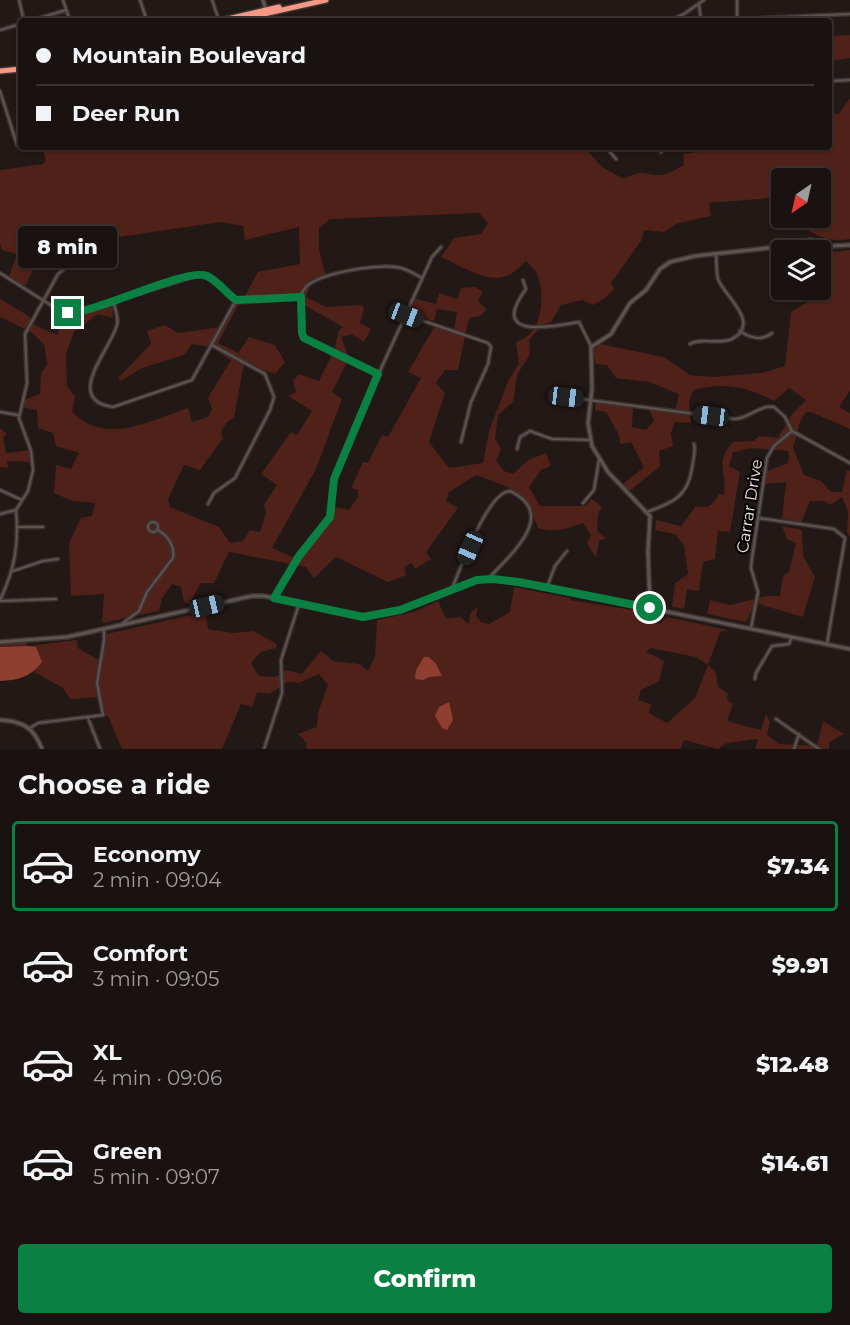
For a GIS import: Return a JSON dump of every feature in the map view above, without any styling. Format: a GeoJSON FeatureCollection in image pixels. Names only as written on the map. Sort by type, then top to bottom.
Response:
{"type":"FeatureCollection","features":[{"type":"Feature","properties":{"kind":"highway"},"geometry":{"type":"LineString","coordinates":[[244,18],[309,0]]}},
{"type":"Feature","properties":{"kind":"highway"},"geometry":{"type":"LineString","coordinates":[[235,18],[326,0]]}},
{"type":"Feature","properties":{"kind":"highway"},"geometry":{"type":"LineString","coordinates":[[0,69],[18,68]]}},
{"type":"Feature","properties":{"kind":"street"},"geometry":{"type":"LineString","coordinates":[[19,0],[21,18]]}},
{"type":"Feature","properties":{"kind":"street"},"geometry":{"type":"LineString","coordinates":[[63,0],[69,18]]}},
{"type":"Feature","properties":{"kind":"street"},"geometry":{"type":"LineString","coordinates":[[140,0],[146,18]]}},
{"type":"Feature","properties":{"kind":"street"},"geometry":{"type":"LineString","coordinates":[[212,0],[218,18]]}},
{"type":"Feature","properties":{"kind":"street"},"geometry":{"type":"LineString","coordinates":[[263,0],[268,18]]}},
{"type":"Feature","properties":{"kind":"street"},"geometry":{"type":"LineString","coordinates":[[676,18],[704,0]]}},
{"type":"Feature","properties":{"kind":"street"},"geometry":{"type":"LineString","coordinates":[[737,0],[737,17],[739,18]]}},
{"type":"Feature","properties":{"kind":"street"},"geometry":{"type":"LineString","coordinates":[[699,4],[701,18]]}},
{"type":"Feature","properties":{"kind":"street"},"geometry":{"type":"LineString","coordinates":[[40,18],[66,10]]}},
{"type":"Feature","properties":{"kind":"street"},"geometry":{"type":"LineString","coordinates":[[763,18],[850,14]]}},
{"type":"Feature","properties":{"kind":"street"},"geometry":{"type":"LineString","coordinates":[[0,30],[18,23]]}},
{"type":"Feature","properties":{"kind":"street"},"geometry":{"type":"LineString","coordinates":[[832,81],[850,80]]}},
{"type":"Feature","properties":{"kind":"street"},"geometry":{"type":"LineString","coordinates":[[0,91],[17,145]]}},
{"type":"Feature","properties":{"kind":"street"},"geometry":{"type":"LineString","coordinates":[[608,150],[616,159]]}},
{"type":"Feature","properties":{"kind":"street"},"geometry":{"type":"LineString","coordinates":[[591,347],[611,334],[628,306],[646,290],[664,265],[683,258],[786,246],[810,240],[832,246],[850,245]]}},
{"type":"Feature","properties":{"kind":"street"},"geometry":{"type":"LineString","coordinates":[[274,598],[299,556],[330,517],[334,479],[378,374],[432,257],[441,247]]}},
{"type":"Feature","properties":{"kind":"street"},"geometry":{"type":"LineString","coordinates":[[690,344],[727,340],[740,331],[742,313],[719,281],[716,255]]}},
{"type":"Feature","properties":{"kind":"street"},"geometry":{"type":"LineString","coordinates":[[56,599],[0,600],[13,571],[18,544],[16,510],[31,485],[33,462],[19,415],[27,383],[25,334],[61,270],[90,260]]}},
{"type":"Feature","properties":{"kind":"street"},"geometry":{"type":"LineString","coordinates":[[378,374],[304,338],[301,297],[308,285],[333,274],[364,268],[401,268],[422,279]]}},
{"type":"Feature","properties":{"kind":"street"},"geometry":{"type":"LineString","coordinates":[[0,273],[63,312],[76,313],[198,275],[208,277],[236,300],[301,297]]}},
{"type":"Feature","properties":{"kind":"street"},"geometry":{"type":"LineString","coordinates":[[523,280],[526,289],[516,303],[514,312],[522,325],[531,329],[580,322],[591,347],[593,378],[588,423],[591,440],[599,460],[647,512],[650,519],[648,552],[650,608]]}},
{"type":"Feature","properties":{"kind":"street"},"geometry":{"type":"LineString","coordinates":[[113,301],[117,318],[116,327],[92,373],[90,382],[94,397],[108,407],[121,405],[190,381],[198,374],[236,300]]}},
{"type":"Feature","properties":{"kind":"street"},"geometry":{"type":"LineString","coordinates":[[406,315],[488,343],[491,347],[489,362],[471,402],[461,442]]}},
{"type":"Feature","properties":{"kind":"street"},"geometry":{"type":"LineString","coordinates":[[740,331],[754,337],[764,337],[772,333]]}},
{"type":"Feature","properties":{"kind":"street"},"geometry":{"type":"LineString","coordinates":[[208,504],[214,493],[235,478],[270,410],[273,397],[266,374],[212,345]]}},
{"type":"Feature","properties":{"kind":"street"},"geometry":{"type":"LineString","coordinates":[[566,397],[738,419],[770,406],[785,417],[792,431],[850,463]]}},
{"type":"Feature","properties":{"kind":"street"},"geometry":{"type":"LineString","coordinates":[[0,412],[19,415]]}},
{"type":"Feature","properties":{"kind":"street"},"geometry":{"type":"LineString","coordinates":[[517,449],[520,437],[530,431],[552,439],[591,440]]}},
{"type":"Feature","properties":{"kind":"street","name":"Carrar Drive"},"geometry":{"type":"LineString","coordinates":[[750,628],[758,592],[752,568],[767,458],[774,446],[792,431]]}},
{"type":"Feature","properties":{"kind":"street"},"geometry":{"type":"LineString","coordinates":[[647,512],[677,500],[687,489],[691,479],[694,444]]}},
{"type":"Feature","properties":{"kind":"street"},"geometry":{"type":"LineString","coordinates":[[583,503],[594,490],[599,460]]}},
{"type":"Feature","properties":{"kind":"street"},"geometry":{"type":"LineString","coordinates":[[0,490],[22,500]]}},
{"type":"Feature","properties":{"kind":"street"},"geometry":{"type":"LineString","coordinates":[[451,591],[482,521],[499,496],[510,491],[524,497],[532,511],[532,521],[521,540],[488,579]]}},
{"type":"Feature","properties":{"kind":"street"},"geometry":{"type":"LineString","coordinates":[[0,514],[16,510]]}},
{"type":"Feature","properties":{"kind":"street"},"geometry":{"type":"LineString","coordinates":[[758,518],[834,529],[845,538],[827,644]]}},
{"type":"Feature","properties":{"kind":"street"},"geometry":{"type":"LineString","coordinates":[[17,526],[43,527]]}},
{"type":"Feature","properties":{"kind":"street"},"geometry":{"type":"LineString","coordinates":[[121,625],[140,610],[147,592],[173,558],[168,538],[158,530]]}},
{"type":"Feature","properties":{"kind":"street"},"geometry":{"type":"LineString","coordinates":[[547,588],[555,566],[567,550]]}},
{"type":"Feature","properties":{"kind":"street"},"geometry":{"type":"LineString","coordinates":[[13,571],[43,561],[58,559]]}},
{"type":"Feature","properties":{"kind":"street"},"geometry":{"type":"LineString","coordinates":[[0,642],[53,639],[247,597],[274,598],[363,617],[400,610],[477,580],[488,579],[547,588],[850,649]]}},
{"type":"Feature","properties":{"kind":"street"},"geometry":{"type":"LineString","coordinates":[[264,749],[282,693],[281,660],[299,604]]}},
{"type":"Feature","properties":{"kind":"street"},"geometry":{"type":"LineString","coordinates":[[140,610],[144,620]]}},
{"type":"Feature","properties":{"kind":"street"},"geometry":{"type":"LineString","coordinates":[[30,728],[38,723],[100,717],[104,713],[97,683],[104,629]]}},
{"type":"Feature","properties":{"kind":"street"},"geometry":{"type":"LineString","coordinates":[[755,679],[756,673],[772,646],[789,644],[792,637]]}},
{"type":"Feature","properties":{"kind":"street"},"geometry":{"type":"LineString","coordinates":[[88,718],[100,749]]}},
{"type":"Feature","properties":{"kind":"street"},"geometry":{"type":"LineString","coordinates":[[776,719],[819,749]]}},
{"type":"Feature","properties":{"kind":"street"},"geometry":{"type":"LineString","coordinates":[[0,720],[19,722],[30,728],[36,734],[42,749]]}},
{"type":"Feature","properties":{"kind":"street"},"geometry":{"type":"LineString","coordinates":[[794,749],[799,734]]}},
{"type":"Feature","properties":{"kind":"shaded area"},"geometry":{"type":"Polygon","coordinates":[[[850,35],[850,58],[832,61],[832,36],[850,35]]]}},
{"type":"Feature","properties":{"kind":"shaded area"},"geometry":{"type":"Polygon","coordinates":[[[850,98],[850,239],[828,239],[805,228],[831,228],[831,168],[771,168],[771,198],[709,203],[711,216],[678,223],[664,232],[644,230],[641,241],[611,283],[614,289],[605,298],[593,305],[582,300],[561,305],[551,322],[542,325],[529,340],[530,354],[517,375],[513,402],[498,415],[495,439],[501,449],[496,461],[504,471],[513,474],[528,460],[546,453],[551,466],[541,470],[529,487],[540,506],[585,506],[592,499],[602,507],[598,514],[597,531],[606,538],[599,541],[596,558],[587,543],[591,535],[583,523],[561,530],[538,528],[522,497],[508,487],[476,475],[449,492],[446,501],[458,508],[426,552],[431,559],[415,569],[412,563],[404,567],[406,575],[388,582],[336,557],[314,578],[306,567],[229,552],[214,583],[201,583],[189,604],[184,602],[181,587],[172,584],[162,598],[159,611],[102,623],[104,594],[71,596],[69,543],[81,518],[92,516],[95,503],[73,501],[54,493],[56,465],[71,469],[79,453],[56,446],[53,433],[38,428],[37,410],[22,407],[24,400],[40,394],[41,373],[47,365],[44,344],[31,332],[0,317],[0,299],[29,316],[34,325],[57,335],[67,311],[112,301],[113,318],[98,314],[74,332],[66,354],[67,386],[75,397],[72,412],[85,422],[99,428],[128,428],[188,408],[192,422],[208,417],[212,409],[208,398],[231,360],[211,347],[192,344],[184,355],[142,368],[121,381],[118,378],[151,344],[147,331],[165,325],[178,333],[221,327],[236,301],[242,301],[258,272],[300,264],[299,227],[245,240],[243,226],[220,222],[65,245],[42,252],[25,286],[9,276],[17,254],[2,250],[0,244],[0,170],[43,164],[46,160],[43,150],[587,150],[602,167],[624,179],[640,173],[661,175],[670,173],[684,165],[683,154],[713,150],[832,150],[832,113],[839,114],[850,98]],[[479,213],[330,219],[319,228],[319,250],[326,276],[311,284],[306,297],[326,307],[360,305],[364,307],[360,323],[371,329],[364,342],[352,334],[341,337],[349,358],[332,392],[342,399],[316,469],[272,548],[297,559],[326,522],[330,506],[349,510],[358,497],[358,490],[351,488],[363,462],[368,463],[382,435],[388,437],[421,378],[408,372],[436,324],[454,329],[457,312],[437,309],[434,321],[409,313],[416,299],[436,304],[439,293],[457,299],[461,288],[475,287],[483,292],[478,301],[487,310],[480,316],[469,318],[458,370],[445,370],[436,383],[445,393],[429,442],[449,468],[483,463],[489,431],[509,379],[519,364],[516,342],[532,332],[537,324],[541,295],[537,274],[526,261],[511,274],[494,278],[476,273],[441,257],[454,238],[481,234],[488,223],[479,213]],[[297,301],[238,305],[218,343],[238,353],[249,337],[275,345],[285,362],[275,374],[244,363],[234,418],[228,421],[221,431],[223,438],[200,470],[184,465],[168,499],[170,507],[219,527],[230,543],[243,541],[250,530],[260,532],[266,513],[264,505],[277,485],[261,474],[291,432],[297,435],[312,411],[288,396],[296,392],[293,381],[299,374],[319,381],[334,351],[339,330],[343,327],[297,301]]]}},
{"type":"Feature","properties":{"kind":"shaded area"},"geometry":{"type":"Polygon","coordinates":[[[850,250],[850,391],[839,407],[850,413],[850,429],[811,412],[806,412],[800,422],[793,448],[804,475],[821,481],[831,492],[842,492],[847,470],[850,471],[850,537],[847,532],[848,512],[842,497],[830,505],[825,501],[810,501],[801,523],[782,518],[786,482],[763,484],[765,472],[788,463],[789,451],[752,448],[733,452],[729,466],[740,472],[730,532],[718,531],[715,559],[703,562],[699,591],[687,589],[684,609],[672,607],[675,583],[688,574],[684,546],[675,534],[655,530],[656,520],[681,526],[696,506],[707,506],[713,503],[719,494],[724,495],[722,467],[724,455],[733,442],[754,441],[759,436],[778,438],[792,414],[806,400],[789,388],[774,401],[735,387],[715,386],[693,390],[689,402],[691,423],[675,422],[671,433],[673,446],[659,451],[660,466],[630,491],[623,484],[644,467],[631,442],[620,444],[619,435],[606,412],[595,410],[596,401],[633,407],[632,427],[646,430],[654,421],[649,409],[675,412],[679,394],[649,382],[616,378],[607,365],[596,364],[593,350],[600,344],[664,357],[690,375],[714,377],[762,373],[785,366],[791,312],[811,300],[831,300],[831,252],[850,250]]]}},
{"type":"Feature","properties":{"kind":"shaded area"},"geometry":{"type":"Polygon","coordinates":[[[0,428],[7,434],[3,437],[6,453],[32,450],[34,462],[7,461],[8,468],[0,467],[0,428]]]}},
{"type":"Feature","properties":{"kind":"shaded area"},"geometry":{"type":"Polygon","coordinates":[[[782,526],[802,530],[803,556],[815,577],[803,617],[759,604],[753,608],[746,622],[707,614],[710,600],[730,605],[766,596],[780,596],[783,576],[789,572],[796,543],[787,539],[782,526]]]}},
{"type":"Feature","properties":{"kind":"shaded area"},"geometry":{"type":"Polygon","coordinates":[[[514,587],[570,598],[570,600],[639,611],[645,619],[660,624],[667,617],[728,630],[720,632],[708,665],[716,672],[718,687],[728,694],[727,700],[733,704],[727,721],[761,730],[766,714],[770,722],[767,735],[779,744],[817,746],[823,721],[844,734],[829,742],[829,749],[755,749],[758,739],[727,743],[718,749],[684,740],[680,749],[306,749],[307,743],[298,734],[317,727],[318,713],[328,685],[319,674],[299,683],[287,682],[269,694],[257,692],[252,707],[241,704],[222,749],[122,749],[108,716],[104,715],[100,697],[70,699],[63,688],[34,672],[42,662],[27,646],[77,640],[78,648],[100,661],[102,635],[205,612],[208,629],[233,633],[253,631],[277,644],[276,648],[261,652],[251,663],[259,676],[275,677],[286,670],[302,674],[321,651],[333,661],[360,664],[368,671],[375,657],[377,620],[414,612],[438,601],[446,619],[461,617],[469,624],[470,614],[478,606],[476,616],[481,622],[489,624],[510,612],[514,587]],[[650,648],[646,652],[664,661],[659,681],[641,690],[638,700],[651,704],[649,713],[667,723],[695,698],[708,665],[696,657],[650,648]]]}},
{"type":"Feature","properties":{"kind":"shaded area"},"geometry":{"type":"Polygon","coordinates":[[[27,641],[27,646],[0,647],[0,642],[27,641]]]}},
{"type":"Feature","properties":{"kind":"shaded area"},"geometry":{"type":"Polygon","coordinates":[[[0,647],[36,647],[42,662],[24,677],[0,681],[0,647]]]}},
{"type":"Feature","properties":{"kind":"shaded area"},"geometry":{"type":"Polygon","coordinates":[[[424,657],[429,657],[436,664],[442,676],[423,680],[415,679],[416,670],[424,657]]]}},
{"type":"Feature","properties":{"kind":"shaded area"},"geometry":{"type":"Polygon","coordinates":[[[449,702],[453,720],[447,730],[442,728],[435,716],[439,707],[449,702]]]}},
{"type":"Feature","properties":{"kind":"route"},"geometry":{"type":"LineString","coordinates":[[68,313],[80,312],[194,275],[204,275],[236,300],[301,297],[304,338],[378,374],[334,479],[330,517],[299,556],[274,598],[363,617],[416,606],[477,580],[493,579],[650,608]]}}]}
